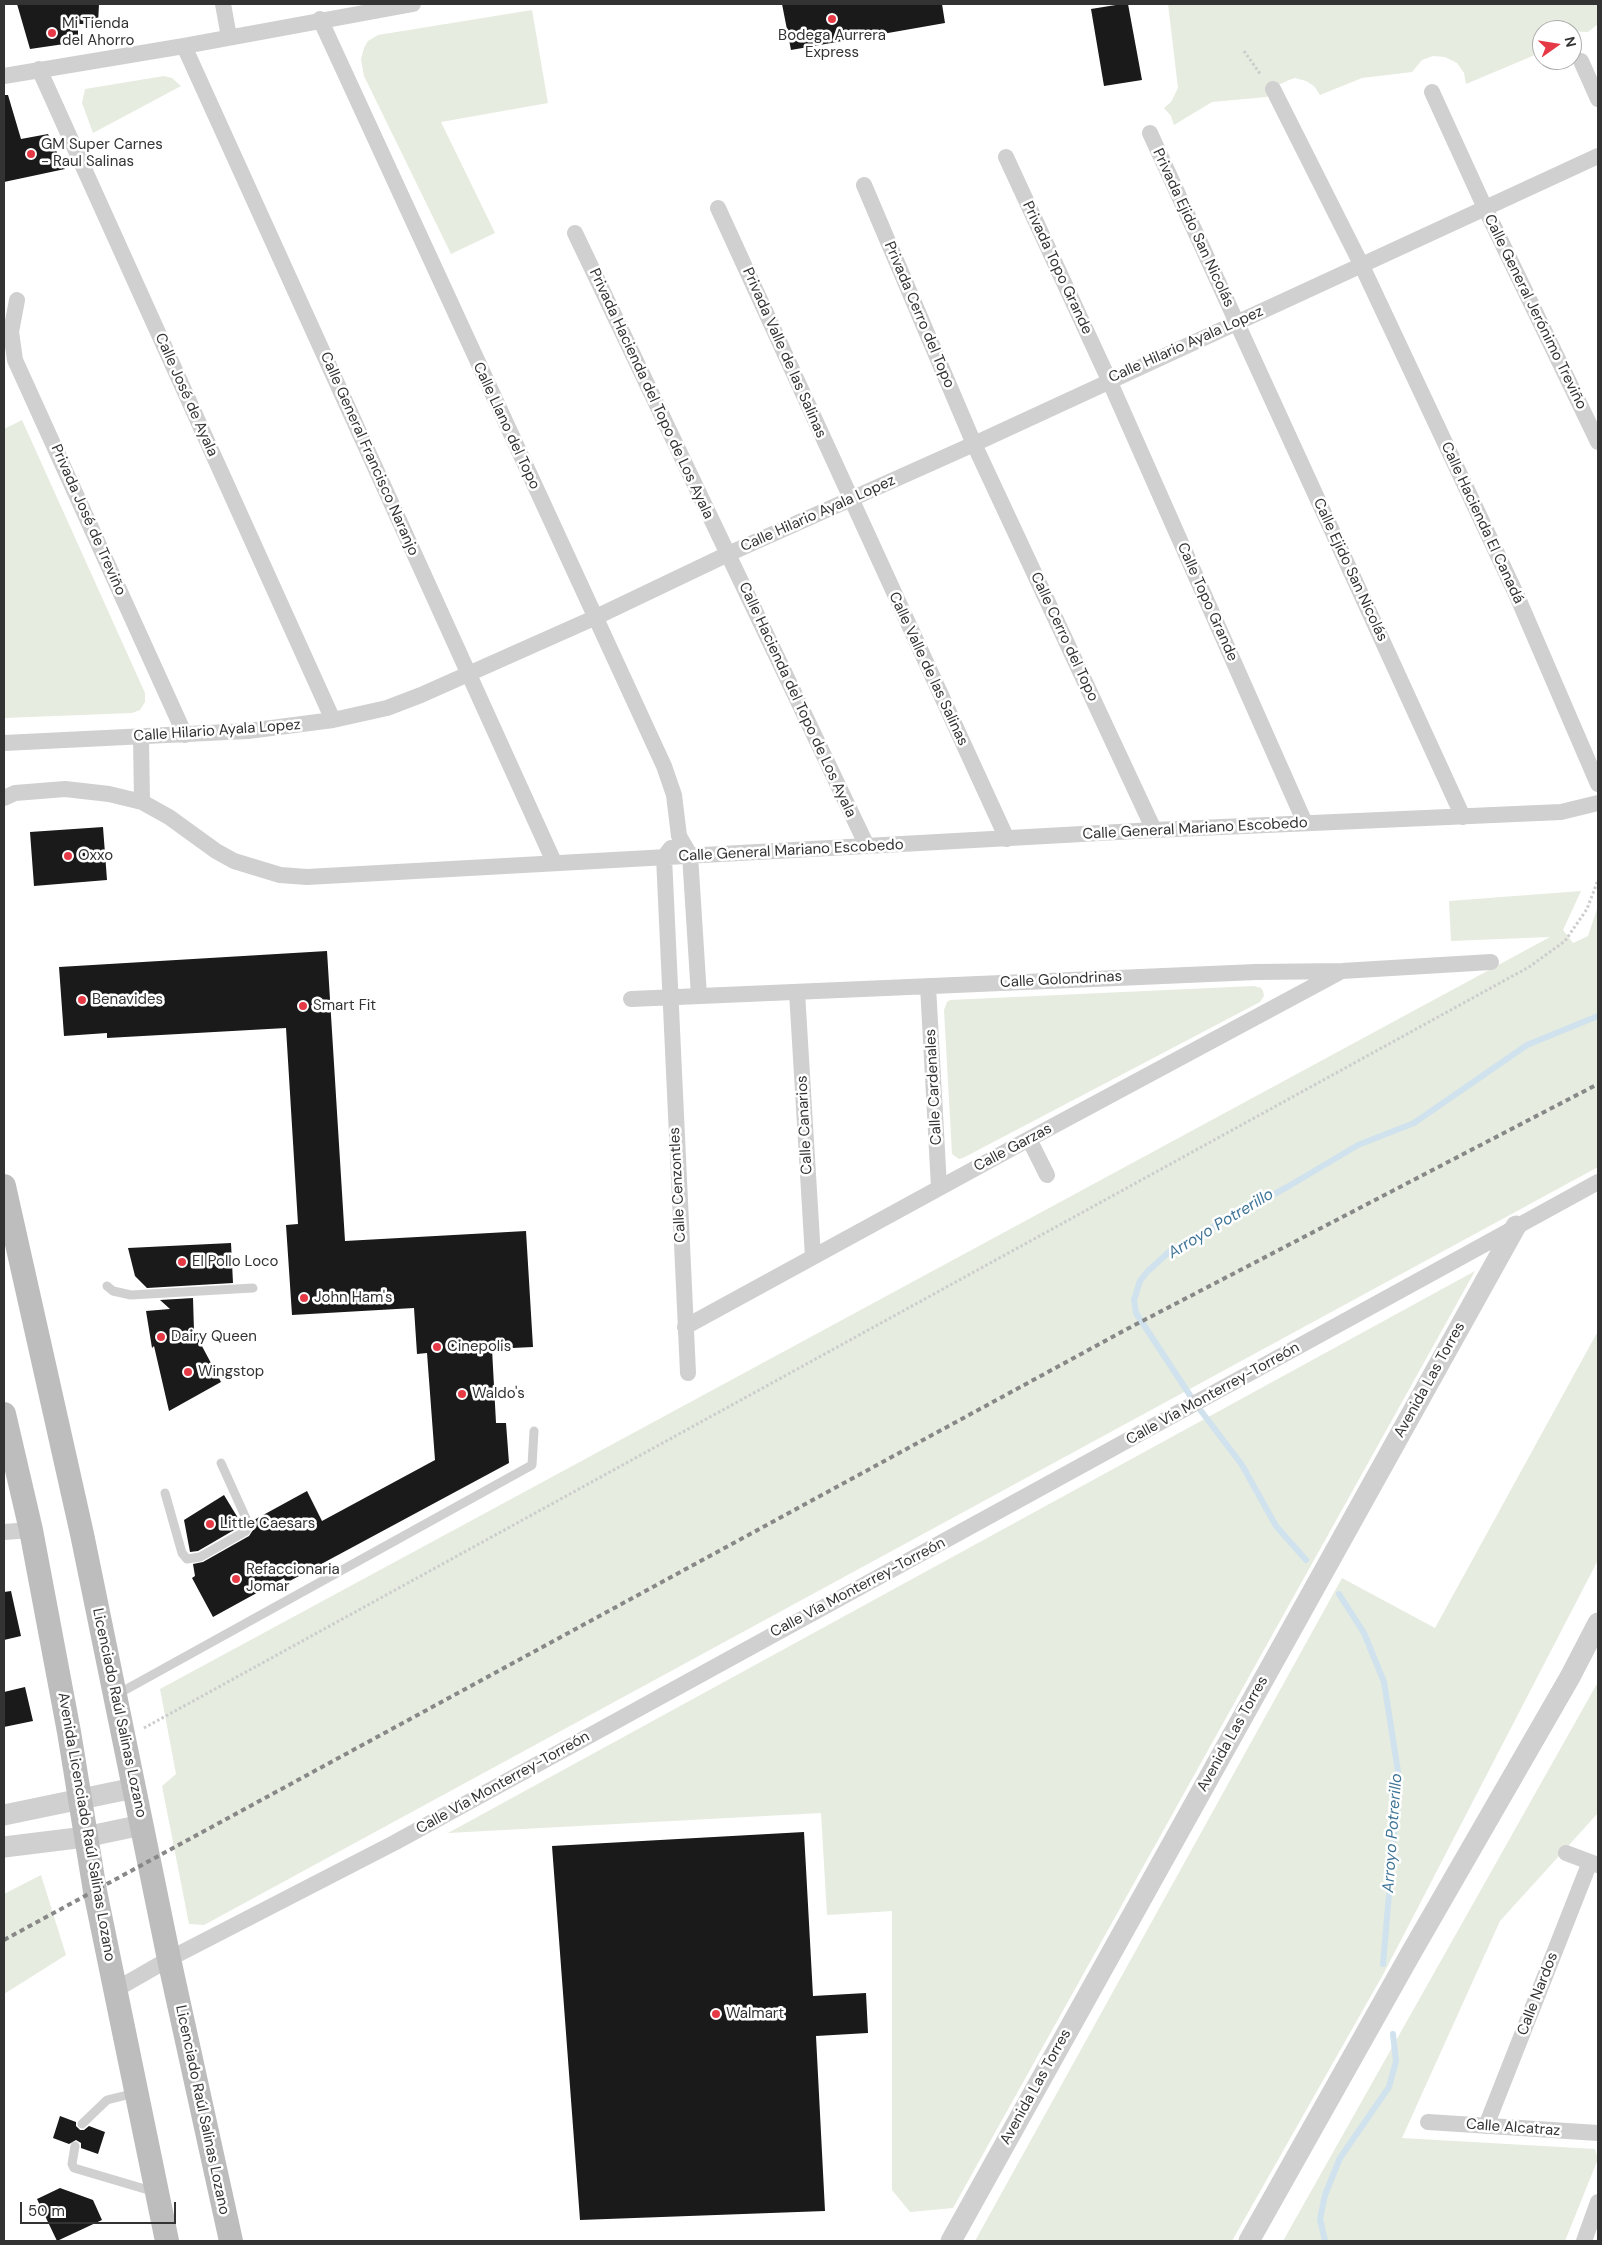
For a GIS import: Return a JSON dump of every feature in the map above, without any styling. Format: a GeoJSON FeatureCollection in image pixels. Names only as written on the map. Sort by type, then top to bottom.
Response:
{"type":"FeatureCollection","features":[{"type":"Feature","properties":{"kind":"main road","name":"Licenciado Raúl Salinas Lozano"},"geometry":{"type":"LineString","coordinates":[[4,1186],[48,1376],[231,2241]]}},
{"type":"Feature","properties":{"kind":"main road","name":"Avenida Licenciado Raúl Salinas Lozano"},"geometry":{"type":"LineString","coordinates":[[4,1414],[31,1530],[68,1722],[85,1837],[135,2092],[167,2241]]}},
{"type":"Feature","properties":{"kind":"street"},"geometry":{"type":"LineString","coordinates":[[223,4],[229,36]]}},
{"type":"Feature","properties":{"kind":"street"},"geometry":{"type":"LineString","coordinates":[[4,76],[184,46],[320,19],[413,4]]}},
{"type":"Feature","properties":{"kind":"street","name":"Calle Llano del Topo"},"geometry":{"type":"LineString","coordinates":[[320,19],[594,618],[664,766],[676,802],[679,836],[690,855]]}},
{"type":"Feature","properties":{"kind":"street","name":"Calle General Francisco Naranjo"},"geometry":{"type":"LineString","coordinates":[[184,46],[554,862]]}},
{"type":"Feature","properties":{"kind":"street"},"geometry":{"type":"LineString","coordinates":[[1582,63],[1598,99]]}},
{"type":"Feature","properties":{"kind":"street","name":"Calle José de Ayala"},"geometry":{"type":"LineString","coordinates":[[38,69],[333,720]]}},
{"type":"Feature","properties":{"kind":"street","name":"Calle Hacienda El Canadá"},"geometry":{"type":"LineString","coordinates":[[1273,89],[1360,264],[1516,596],[1598,784]]}},
{"type":"Feature","properties":{"kind":"street","name":"Calle General Jerónimo Treviño"},"geometry":{"type":"LineString","coordinates":[[1432,92],[1484,208],[1598,442]]}},
{"type":"Feature","properties":{"kind":"street","name":"Privada Ejido San Nicolás"},"geometry":{"type":"LineString","coordinates":[[1150,133],[1237,323]]}},
{"type":"Feature","properties":{"kind":"street","name":"Calle Hilario Ayala Lopez"},"geometry":{"type":"LineString","coordinates":[[4,743],[248,731],[333,720],[387,708],[594,618],[728,554],[974,444],[1360,264],[1598,156]]}},
{"type":"Feature","properties":{"kind":"street","name":"Privada Topo Grande"},"geometry":{"type":"LineString","coordinates":[[1006,157],[1109,380]]}},
{"type":"Feature","properties":{"kind":"street","name":"Privada Cerro del Topo"},"geometry":{"type":"LineString","coordinates":[[864,186],[974,444]]}},
{"type":"Feature","properties":{"kind":"street","name":"Privada Valle de las Salinas"},"geometry":{"type":"LineString","coordinates":[[718,208],[850,499]]}},
{"type":"Feature","properties":{"kind":"street","name":"Privada Hacienda del Topo de Los Ayala"},"geometry":{"type":"LineString","coordinates":[[575,233],[728,554]]}},
{"type":"Feature","properties":{"kind":"street","name":"Privada José de Treviño"},"geometry":{"type":"LineString","coordinates":[[17,300],[11,332],[16,360],[185,735]]}},
{"type":"Feature","properties":{"kind":"street","name":"Calle Ejido San Nicolás"},"geometry":{"type":"LineString","coordinates":[[1237,323],[1463,817]]}},
{"type":"Feature","properties":{"kind":"street","name":"Calle Topo Grande"},"geometry":{"type":"LineString","coordinates":[[1109,380],[1305,824]]}},
{"type":"Feature","properties":{"kind":"street","name":"Calle Cerro del Topo"},"geometry":{"type":"LineString","coordinates":[[974,444],[1154,830]]}},
{"type":"Feature","properties":{"kind":"street","name":"Calle Valle de las Salinas"},"geometry":{"type":"LineString","coordinates":[[850,499],[1007,839]]}},
{"type":"Feature","properties":{"kind":"street","name":"Calle Hacienda del Topo de Los Ayala"},"geometry":{"type":"LineString","coordinates":[[728,554],[867,846]]}},
{"type":"Feature","properties":{"kind":"street"},"geometry":{"type":"LineString","coordinates":[[142,737],[142,802]]}},
{"type":"Feature","properties":{"kind":"street","name":"Calle General Mariano Escobedo"},"geometry":{"type":"LineString","coordinates":[[4,798],[15,793],[65,789],[110,794],[142,802],[169,817],[216,851],[234,861],[280,875],[308,877],[1154,830],[1561,812],[1598,803]]}},
{"type":"Feature","properties":{"kind":"street"},"geometry":{"type":"LineString","coordinates":[[664,858],[679,836]]}},
{"type":"Feature","properties":{"kind":"street"},"geometry":{"type":"LineString","coordinates":[[690,855],[699,996]]}},
{"type":"Feature","properties":{"kind":"street","name":"Calle Cenzontles"},"geometry":{"type":"LineString","coordinates":[[664,858],[688,1373]]}},
{"type":"Feature","properties":{"kind":"street","name":"Calle Golondrinas"},"geometry":{"type":"LineString","coordinates":[[631,999],[1256,972],[1342,971],[1491,962]]}},
{"type":"Feature","properties":{"kind":"street","name":"Calle Garzas"},"geometry":{"type":"LineString","coordinates":[[685,1327],[939,1187],[1342,971]]}},
{"type":"Feature","properties":{"kind":"street","name":"Calle Cardenales"},"geometry":{"type":"LineString","coordinates":[[928,986],[939,1187]]}},
{"type":"Feature","properties":{"kind":"street","name":"Calle Canarios"},"geometry":{"type":"LineString","coordinates":[[797,992],[813,1257]]}},
{"type":"Feature","properties":{"kind":"street"},"geometry":{"type":"LineString","coordinates":[[1029,1139],[1048,1175]]}},
{"type":"Feature","properties":{"kind":"street","name":"Calle Vía Monterrey-Torreón"},"geometry":{"type":"LineString","coordinates":[[115,1990],[170,1959],[394,1843],[1598,1182]]}},
{"type":"Feature","properties":{"kind":"street","name":"Avenida Las Torres"},"geometry":{"type":"LineString","coordinates":[[951,2241],[1516,1226]]}},
{"type":"Feature","properties":{"kind":"street"},"geometry":{"type":"LineString","coordinates":[[4,1532],[31,1530]]}},
{"type":"Feature","properties":{"kind":"street"},"geometry":{"type":"LineString","coordinates":[[1249,2241],[1411,1953],[1570,1677],[1598,1623]]}},
{"type":"Feature","properties":{"kind":"street"},"geometry":{"type":"LineString","coordinates":[[4,1815],[134,1788]]}},
{"type":"Feature","properties":{"kind":"street"},"geometry":{"type":"LineString","coordinates":[[9,1850],[142,1825]]}},
{"type":"Feature","properties":{"kind":"street"},"geometry":{"type":"LineString","coordinates":[[1566,1853],[1594,1864]]}},
{"type":"Feature","properties":{"kind":"street","name":"Calle Nardos"},"geometry":{"type":"LineString","coordinates":[[1486,2126],[1594,1864]]}},
{"type":"Feature","properties":{"kind":"street","name":"Calle Alcatraz"},"geometry":{"type":"LineString","coordinates":[[1428,2122],[1598,2133]]}},
{"type":"Feature","properties":{"kind":"street"},"geometry":{"type":"LineString","coordinates":[[1584,2241],[1598,2202]]}},
{"type":"Feature","properties":{"kind":"lane"},"geometry":{"type":"LineString","coordinates":[[107,1286],[113,1291],[131,1295],[253,1288]]}},
{"type":"Feature","properties":{"kind":"lane"},"geometry":{"type":"LineString","coordinates":[[116,1695],[532,1465],[534,1431]]}},
{"type":"Feature","properties":{"kind":"lane"},"geometry":{"type":"LineString","coordinates":[[165,1494],[182,1553],[187,1559],[200,1557],[246,1531],[249,1525],[221,1463]]}},
{"type":"Feature","properties":{"kind":"lane"},"geometry":{"type":"LineString","coordinates":[[82,2124],[107,2100],[135,2092]]}},
{"type":"Feature","properties":{"kind":"lane"},"geometry":{"type":"LineString","coordinates":[[75,2146],[72,2164],[74,2168],[157,2193]]}},
{"type":"Feature","properties":{"kind":"path"},"geometry":{"type":"LineString","coordinates":[[1244,51],[1273,89]]}},
{"type":"Feature","properties":{"kind":"path"},"geometry":{"type":"LineString","coordinates":[[125,1738],[1529,967],[1565,941],[1587,909],[1598,880]]}},
{"type":"Feature","properties":{"kind":"shaded area"},"geometry":{"type":"Polygon","coordinates":[[[1168,4],[1598,4],[1598,24],[1588,32],[1582,32],[1582,20],[1532,20],[1532,56],[1466,84],[1464,73],[1457,63],[1445,57],[1433,56],[1422,60],[1412,72],[1362,78],[1320,95],[1314,86],[1306,81],[1295,78],[1276,86],[1267,97],[1212,102],[1174,125],[1171,116],[1164,108],[1171,102],[1178,88],[1168,4]]]}},
{"type":"Feature","properties":{"kind":"shaded area"},"geometry":{"type":"Polygon","coordinates":[[[532,10],[548,103],[441,122],[495,233],[451,254],[364,76],[361,59],[364,48],[368,41],[378,35],[532,10]]]}},
{"type":"Feature","properties":{"kind":"shaded area"},"geometry":{"type":"Polygon","coordinates":[[[164,76],[172,78],[181,86],[93,133],[82,103],[85,89],[164,76]]]}},
{"type":"Feature","properties":{"kind":"shaded area"},"geometry":{"type":"Polygon","coordinates":[[[22,420],[145,693],[145,702],[140,710],[132,713],[4,718],[4,429],[22,420]]]}},
{"type":"Feature","properties":{"kind":"shaded area"},"geometry":{"type":"Polygon","coordinates":[[[1581,891],[1563,930],[1573,943],[1588,936],[1598,906],[1598,1167],[204,1925],[189,1924],[162,1786],[176,1774],[160,1689],[1550,937],[1451,941],[1449,901],[1581,891]]]}},
{"type":"Feature","properties":{"kind":"shaded area"},"geometry":{"type":"Polygon","coordinates":[[[1254,986],[1261,988],[1263,991],[1264,996],[1260,1002],[963,1158],[959,1159],[952,1154],[944,1010],[947,1002],[950,1000],[1254,986]]]}},
{"type":"Feature","properties":{"kind":"shaded area"},"geometry":{"type":"Polygon","coordinates":[[[1475,1271],[953,2208],[910,2212],[892,2190],[892,1911],[827,1915],[821,1813],[448,1833],[1475,1271]]]}},
{"type":"Feature","properties":{"kind":"shaded area"},"geometry":{"type":"Polygon","coordinates":[[[1598,1331],[1598,1560],[1385,1971],[1232,2241],[975,2241],[1342,1578],[1435,1628],[1598,1331]]]}},
{"type":"Feature","properties":{"kind":"shaded area"},"geometry":{"type":"Polygon","coordinates":[[[1598,1682],[1598,1813],[1500,1921],[1402,2138],[1595,2149],[1598,2159],[1565,2241],[1283,2241],[1598,1682]]]}},
{"type":"Feature","properties":{"kind":"shaded area"},"geometry":{"type":"Polygon","coordinates":[[[41,1875],[66,1955],[4,1994],[4,1894],[41,1875]]]}},
{"type":"Feature","properties":{"kind":"building","name":"Mi Tienda del Ahorro"},"geometry":{"type":"Polygon","coordinates":[[[17,4],[99,4],[98,24],[78,24],[78,42],[30,49],[17,4]]]}},
{"type":"Feature","properties":{"kind":"building","name":"Bodega Aurrera Express"},"geometry":{"type":"Polygon","coordinates":[[[782,4],[942,4],[945,23],[791,50],[782,4]]]}},
{"type":"Feature","properties":{"kind":"building"},"geometry":{"type":"Polygon","coordinates":[[[1128,4],[1142,80],[1104,86],[1091,9],[1128,4]]]}},
{"type":"Feature","properties":{"kind":"building","name":"GM Super Carnes - Raul Salinas"},"geometry":{"type":"Polygon","coordinates":[[[4,95],[8,95],[21,139],[48,134],[65,169],[4,182],[4,95]]]}},
{"type":"Feature","properties":{"kind":"building","name":"Oxxo"},"geometry":{"type":"Polygon","coordinates":[[[103,827],[107,880],[34,886],[30,832],[103,827]]]}},
{"type":"Feature","properties":{"kind":"building"},"geometry":{"type":"Polygon","coordinates":[[[327,951],[345,1241],[526,1231],[533,1347],[492,1349],[496,1423],[506,1423],[509,1463],[286,1583],[284,1578],[213,1617],[192,1578],[195,1576],[193,1564],[203,1562],[249,1536],[255,1527],[254,1520],[307,1491],[322,1521],[435,1460],[427,1353],[417,1354],[414,1308],[292,1315],[286,1225],[298,1224],[286,1028],[107,1038],[107,1033],[64,1036],[59,967],[327,951]]]}},
{"type":"Feature","properties":{"kind":"building","name":"El Pollo Loco"},"geometry":{"type":"Polygon","coordinates":[[[231,1243],[233,1283],[147,1288],[135,1276],[128,1248],[231,1243]]]}},
{"type":"Feature","properties":{"kind":"building"},"geometry":{"type":"Polygon","coordinates":[[[193,1298],[194,1331],[221,1382],[169,1411],[154,1346],[152,1348],[146,1311],[170,1309],[160,1300],[193,1298]]]}},
{"type":"Feature","properties":{"kind":"building","name":"Little Caesars"},"geometry":{"type":"Polygon","coordinates":[[[224,1495],[241,1526],[198,1551],[190,1552],[184,1520],[224,1495]]]}},
{"type":"Feature","properties":{"kind":"building"},"geometry":{"type":"Polygon","coordinates":[[[11,1591],[21,1636],[4,1640],[4,1592],[11,1591]]]}},
{"type":"Feature","properties":{"kind":"building"},"geometry":{"type":"Polygon","coordinates":[[[25,1687],[33,1721],[4,1727],[4,1692],[25,1687]]]}},
{"type":"Feature","properties":{"kind":"building","name":"Walmart"},"geometry":{"type":"Polygon","coordinates":[[[804,1832],[813,1996],[866,1993],[868,2033],[816,2036],[825,2211],[580,2220],[552,1846],[804,1832]]]}},
{"type":"Feature","properties":{"kind":"building"},"geometry":{"type":"Polygon","coordinates":[[[60,2116],[76,2122],[76,2126],[80,2130],[84,2130],[89,2126],[105,2132],[98,2154],[81,2148],[81,2143],[76,2140],[69,2144],[53,2138],[60,2116]]]}},
{"type":"Feature","properties":{"kind":"building"},"geometry":{"type":"Polygon","coordinates":[[[60,2188],[93,2200],[102,2220],[57,2241],[37,2199],[60,2188]]]}},
{"type":"Feature","properties":{"kind":"waterway","name":"Arroyo Potrerillo"},"geometry":{"type":"LineString","coordinates":[[1306,1560],[1276,1526],[1242,1465],[1195,1403],[1136,1313],[1134,1300],[1140,1281],[1171,1250],[1289,1186],[1358,1145],[1414,1123],[1527,1045],[1598,1016]]}},
{"type":"Feature","properties":{"kind":"waterway","name":"Arroyo Potrerillo"},"geometry":{"type":"LineString","coordinates":[[1339,1594],[1364,1633],[1384,1682],[1399,1778],[1383,1964]]}},
{"type":"Feature","properties":{"kind":"waterway","name":"Arroyo Potrerillo"},"geometry":{"type":"LineString","coordinates":[[1325,2241],[1320,2219],[1325,2195],[1340,2158],[1389,2087],[1396,2061],[1393,2034]]}},
{"type":"Feature","properties":{"kind":"railway"},"geometry":{"type":"LineString","coordinates":[[4,1940],[1127,1329],[1598,1084]]}},
{"type":"Feature","properties":{"kind":"place","name":"Bodega Aurrera Express"},"geometry":{"type":"Point","coordinates":[832,19]}},
{"type":"Feature","properties":{"kind":"place","name":"Mi Tienda del Ahorro"},"geometry":{"type":"Point","coordinates":[52,33]}},
{"type":"Feature","properties":{"kind":"place","name":"GM Super Carnes - Raul Salinas"},"geometry":{"type":"Point","coordinates":[31,154]}},
{"type":"Feature","properties":{"kind":"place","name":"Oxxo"},"geometry":{"type":"Point","coordinates":[68,856]}},
{"type":"Feature","properties":{"kind":"place","name":"Benavides"},"geometry":{"type":"Point","coordinates":[82,1000]}},
{"type":"Feature","properties":{"kind":"place","name":"Smart Fit"},"geometry":{"type":"Point","coordinates":[303,1006]}},
{"type":"Feature","properties":{"kind":"place","name":"El Pollo Loco"},"geometry":{"type":"Point","coordinates":[182,1262]}},
{"type":"Feature","properties":{"kind":"place","name":"John Ham's"},"geometry":{"type":"Point","coordinates":[304,1298]}},
{"type":"Feature","properties":{"kind":"place","name":"Dairy Queen"},"geometry":{"type":"Point","coordinates":[161,1337]}},
{"type":"Feature","properties":{"kind":"place","name":"Cinepolis"},"geometry":{"type":"Point","coordinates":[437,1347]}},
{"type":"Feature","properties":{"kind":"place","name":"Wingstop"},"geometry":{"type":"Point","coordinates":[188,1372]}},
{"type":"Feature","properties":{"kind":"place","name":"Waldo's"},"geometry":{"type":"Point","coordinates":[462,1394]}},
{"type":"Feature","properties":{"kind":"place","name":"Little Caesars"},"geometry":{"type":"Point","coordinates":[210,1524]}},
{"type":"Feature","properties":{"kind":"place","name":"Refaccionaria Jomar"},"geometry":{"type":"Point","coordinates":[236,1579]}},
{"type":"Feature","properties":{"kind":"place","name":"Walmart"},"geometry":{"type":"Point","coordinates":[716,2014]}}]}
